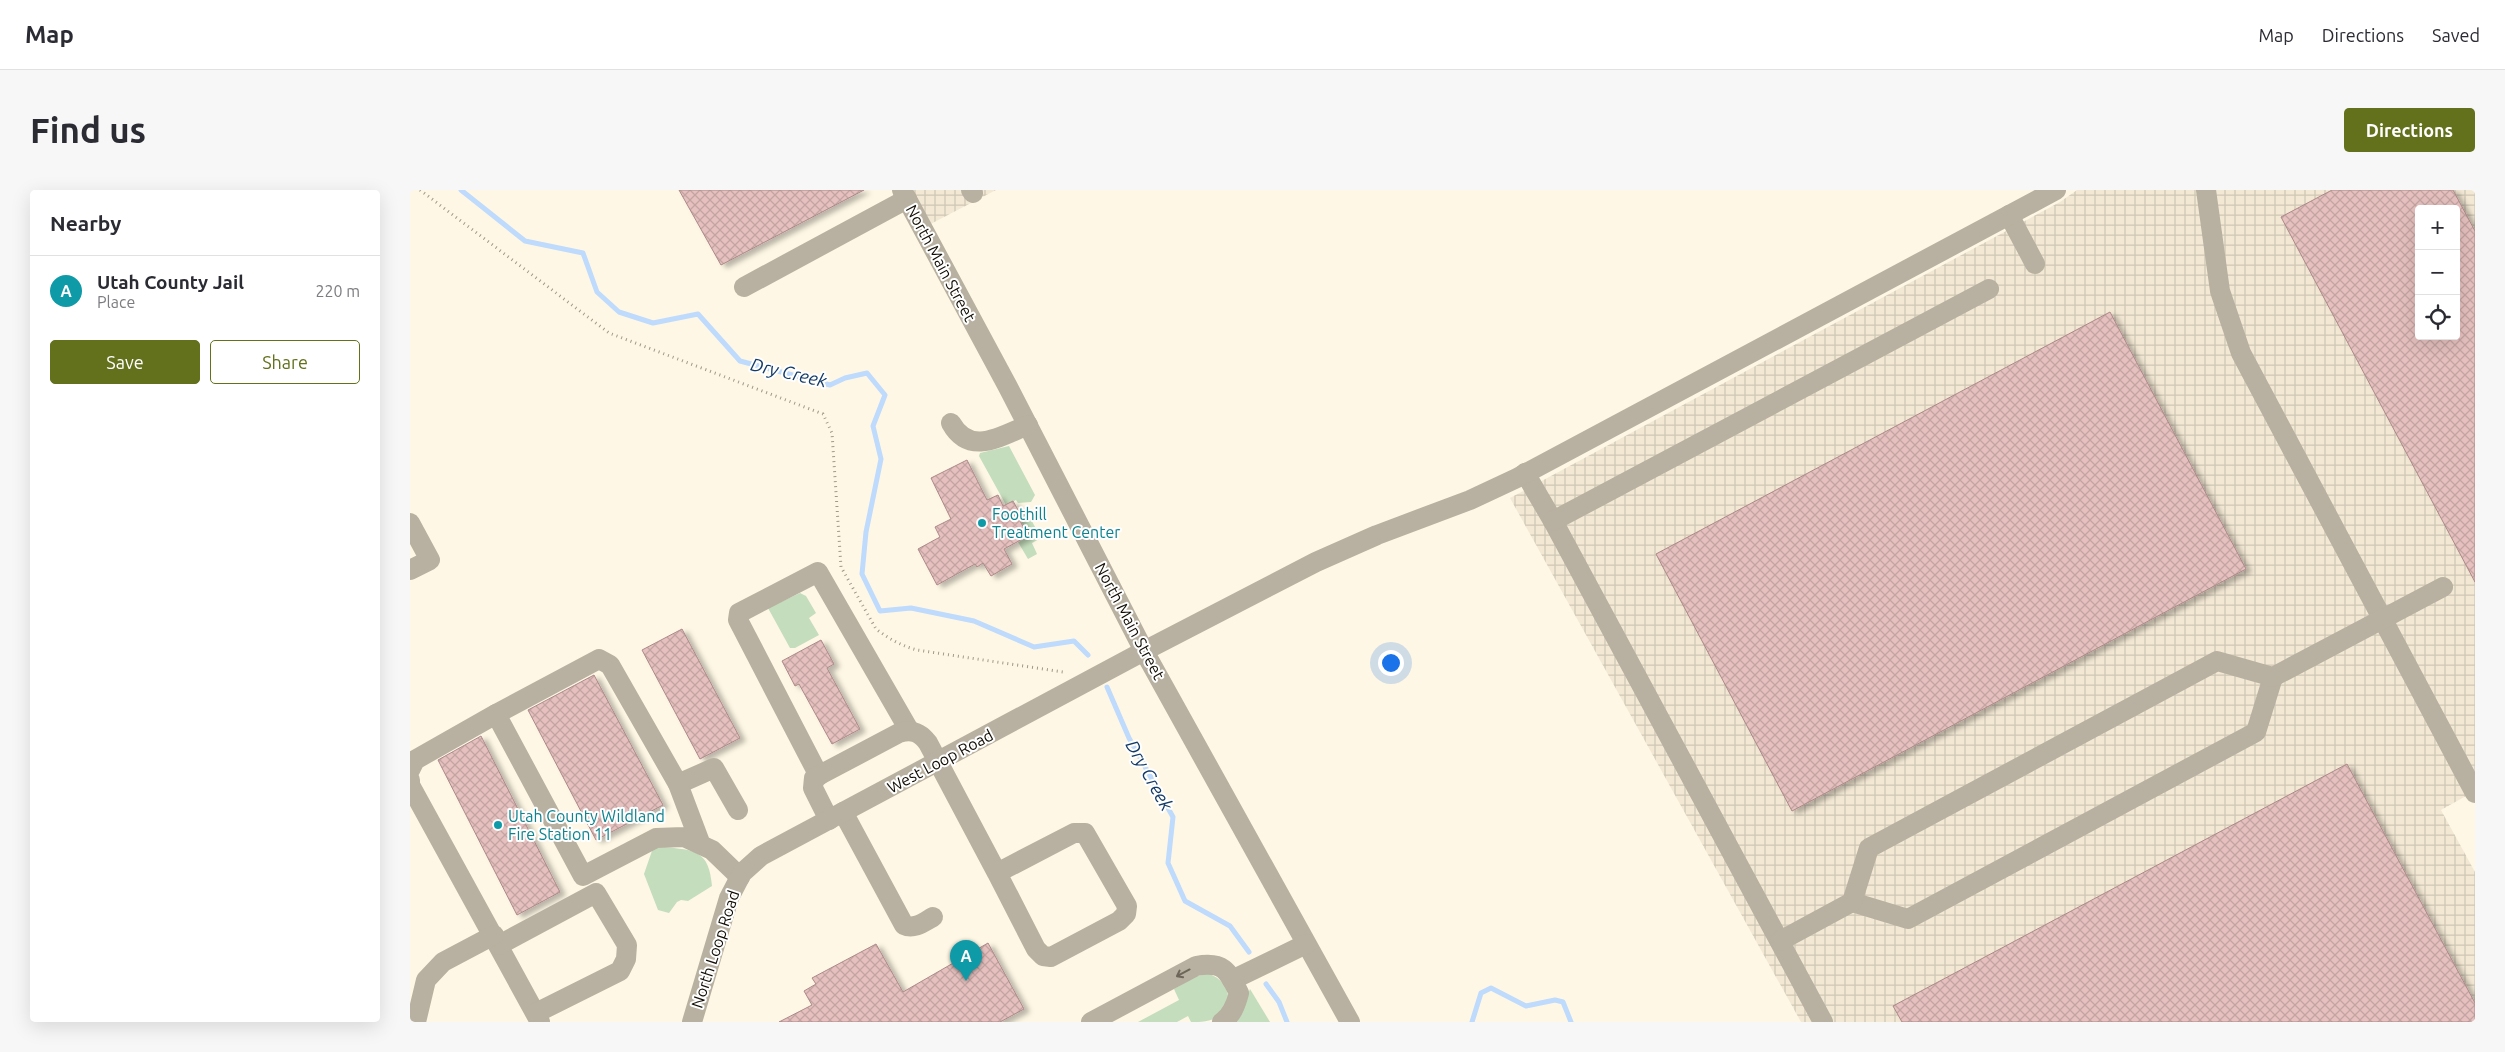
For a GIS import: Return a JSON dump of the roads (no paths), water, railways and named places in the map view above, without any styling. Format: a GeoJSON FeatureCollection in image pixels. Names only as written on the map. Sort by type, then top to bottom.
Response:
{"type":"FeatureCollection","features":[{"type":"Feature","properties":{"kind":"street","name":"West Loop Road"},"geometry":{"type":"LineString","coordinates":[[740,877],[761,856],[1144,651],[1325,558],[1376,535],[1470,500],[1525,474],[2056,190]]}},
{"type":"Feature","properties":{"kind":"street"},"geometry":{"type":"LineString","coordinates":[[2206,190],[2220,292],[2233,336],[2249,370],[2475,792]]}},
{"type":"Feature","properties":{"kind":"street"},"geometry":{"type":"LineString","coordinates":[[744,287],[905,194]]}},
{"type":"Feature","properties":{"kind":"street","name":"North Main Street"},"geometry":{"type":"LineString","coordinates":[[905,194],[1028,425],[1144,651],[1350,1022]]}},
{"type":"Feature","properties":{"kind":"street"},"geometry":{"type":"LineString","coordinates":[[2009,215],[2035,264]]}},
{"type":"Feature","properties":{"kind":"street"},"geometry":{"type":"LineString","coordinates":[[1553,521],[1989,289]]}},
{"type":"Feature","properties":{"kind":"street"},"geometry":{"type":"LineString","coordinates":[[951,423],[960,436],[970,441],[978,442],[1000,437],[1028,425]]}},
{"type":"Feature","properties":{"kind":"street"},"geometry":{"type":"LineString","coordinates":[[1525,474],[1553,521],[1823,1022]]}},
{"type":"Feature","properties":{"kind":"street"},"geometry":{"type":"LineString","coordinates":[[410,523],[430,560],[410,570]]}},
{"type":"Feature","properties":{"kind":"street"},"geometry":{"type":"LineString","coordinates":[[819,776],[738,620],[739,613],[818,572],[909,730]]}},
{"type":"Feature","properties":{"kind":"street"},"geometry":{"type":"LineString","coordinates":[[1852,902],[1908,919],[2256,732],[2273,678],[2443,587]]}},
{"type":"Feature","properties":{"kind":"street"},"geometry":{"type":"LineString","coordinates":[[410,770],[415,760],[599,659],[610,665],[678,784],[701,845]]}},
{"type":"Feature","properties":{"kind":"street"},"geometry":{"type":"LineString","coordinates":[[1780,941],[1852,902],[1869,848],[2217,661],[2273,678]]}},
{"type":"Feature","properties":{"kind":"street"},"geometry":{"type":"LineString","coordinates":[[410,780],[410,785],[538,1018],[620,971],[626,959],[627,945],[596,893],[583,876],[496,714]]}},
{"type":"Feature","properties":{"kind":"street"},"geometry":{"type":"LineString","coordinates":[[933,917],[918,926],[909,928],[904,925],[836,816],[813,788],[814,778],[898,733],[909,730],[923,735],[1036,949],[1043,956],[1051,957],[1119,920],[1126,914],[1127,906],[1085,833],[1074,832],[997,873]]}},
{"type":"Feature","properties":{"kind":"street"},"geometry":{"type":"LineString","coordinates":[[678,784],[714,768],[738,810]]}},
{"type":"Feature","properties":{"kind":"street"},"geometry":{"type":"LineString","coordinates":[[583,876],[656,838],[684,837],[712,850],[740,877]]}},
{"type":"Feature","properties":{"kind":"street","name":"North Loop Road"},"geometry":{"type":"LineString","coordinates":[[692,1022],[729,898],[740,877]]}},
{"type":"Feature","properties":{"kind":"street"},"geometry":{"type":"LineString","coordinates":[[416,1022],[426,980],[443,962],[496,940],[596,893]]}},
{"type":"Feature","properties":{"kind":"street"},"geometry":{"type":"LineString","coordinates":[[1232,980],[1306,944]]}},
{"type":"Feature","properties":{"kind":"street"},"geometry":{"type":"LineString","coordinates":[[1091,1022],[1196,966],[1209,964],[1220,966],[1228,972],[1239,993],[1227,1019],[1222,1022]]}},
{"type":"Feature","properties":{"kind":"waterway","name":"Dry Creek"},"geometry":{"type":"LineString","coordinates":[[461,190],[525,241],[583,253],[597,292],[619,312],[653,323],[698,314],[740,361],[830,385],[845,378],[867,373],[885,395],[873,426],[881,459],[866,532],[862,574],[880,611],[911,608],[974,621],[1034,647],[1074,641],[1088,655]]}},
{"type":"Feature","properties":{"kind":"waterway","name":"Dry Creek"},"geometry":{"type":"LineString","coordinates":[[1107,687],[1129,738],[1173,817],[1168,863],[1185,901],[1230,926],[1249,952]]}},
{"type":"Feature","properties":{"kind":"waterway","name":"Dry Creek"},"geometry":{"type":"LineString","coordinates":[[1266,984],[1279,1002],[1287,1022]]}},
{"type":"Feature","properties":{"kind":"waterway","name":"Dry Creek"},"geometry":{"type":"LineString","coordinates":[[1472,1022],[1481,993],[1491,988],[1526,1006],[1555,1000],[1563,1002],[1571,1022]]}},
{"type":"Feature","properties":{"kind":"place","name":"Foothill Treatment Center"},"geometry":{"type":"Point","coordinates":[982,523]}},
{"type":"Feature","properties":{"kind":"place","name":"Utah County Wildland Fire Station 11"},"geometry":{"type":"Point","coordinates":[498,825]}},
{"type":"Feature","properties":{"kind":"place","name":"Utah County Jail"},"geometry":{"type":"Point","coordinates":[966,981]}}]}
